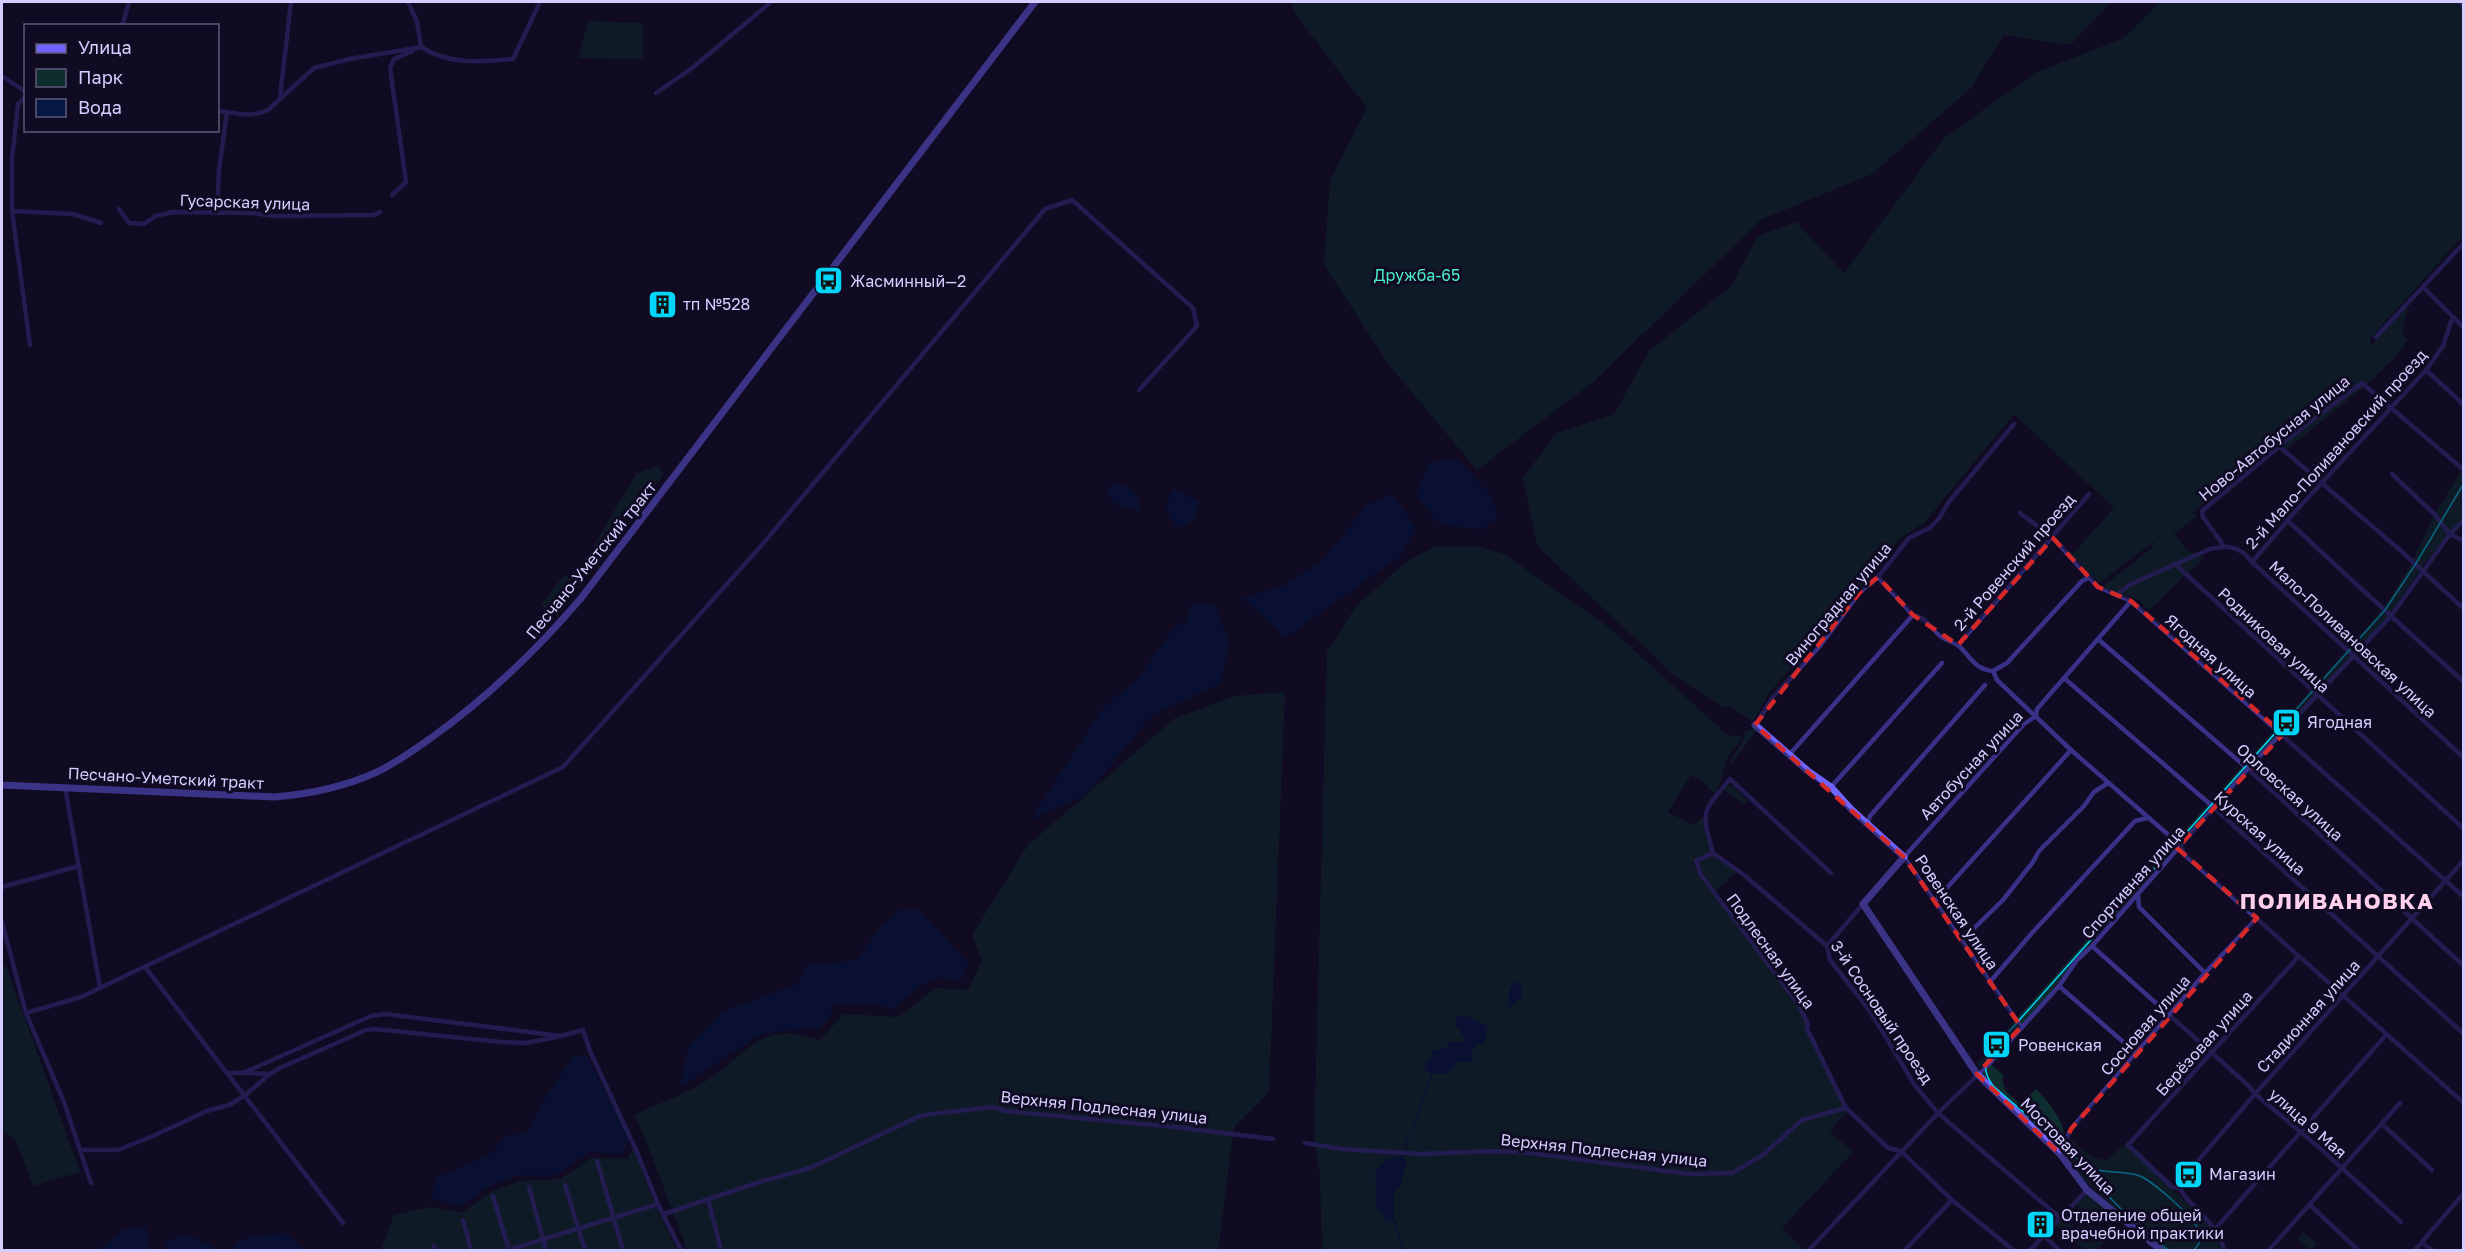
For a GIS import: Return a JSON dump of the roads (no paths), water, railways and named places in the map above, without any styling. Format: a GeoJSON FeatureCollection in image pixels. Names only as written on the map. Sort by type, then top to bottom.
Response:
{"type":"FeatureCollection","features":[{"type":"Feature","properties":{"kind":"main road","name":"Песчано-Уметский тракт"},"geometry":{"type":"LineString","coordinates":[[2,785],[275,797],[312,794],[347,784],[379,771],[452,723],[505,680],[548,638],[602,572],[1035,2]]}},
{"type":"Feature","properties":{"kind":"main road","name":"Ровенская улица"},"geometry":{"type":"LineString","coordinates":[[1755,724],[1789,755],[1831,787],[1904,857]]}},
{"type":"Feature","properties":{"kind":"main road","name":"Автобусная улица"},"geometry":{"type":"LineString","coordinates":[[1863,904],[1904,857]]}},
{"type":"Feature","properties":{"kind":"main road","name":"Мостовая улица"},"geometry":{"type":"LineString","coordinates":[[1863,904],[1977,1074],[2060,1154],[2088,1190],[2161,1251]]}},
{"type":"Feature","properties":{"kind":"street"},"geometry":{"type":"LineString","coordinates":[[123,24],[129,2]]}},
{"type":"Feature","properties":{"kind":"street"},"geometry":{"type":"LineString","coordinates":[[280,98],[291,2]]}},
{"type":"Feature","properties":{"kind":"street"},"geometry":{"type":"LineString","coordinates":[[408,2],[417,21],[421,47]]}},
{"type":"Feature","properties":{"kind":"street"},"geometry":{"type":"LineString","coordinates":[[219,111],[251,116],[268,110],[314,68],[421,47],[430,53],[471,63],[513,59],[540,2]]}},
{"type":"Feature","properties":{"kind":"street"},"geometry":{"type":"LineString","coordinates":[[656,93],[691,69],[771,2]]}},
{"type":"Feature","properties":{"kind":"street"},"geometry":{"type":"LineString","coordinates":[[2459,2],[2463,7]]}},
{"type":"Feature","properties":{"kind":"street"},"geometry":{"type":"LineString","coordinates":[[392,195],[406,182],[390,68],[394,59],[421,47]]}},
{"type":"Feature","properties":{"kind":"street"},"geometry":{"type":"LineString","coordinates":[[2,76],[24,91]]}},
{"type":"Feature","properties":{"kind":"street"},"geometry":{"type":"LineString","coordinates":[[24,99],[18,104],[12,159],[12,212],[30,345]]}},
{"type":"Feature","properties":{"kind":"street"},"geometry":{"type":"LineString","coordinates":[[217,213],[219,170],[228,112]]}},
{"type":"Feature","properties":{"kind":"street"},"geometry":{"type":"LineString","coordinates":[[26,1013],[81,997],[563,767],[769,537],[1046,208],[1072,200],[1193,308],[1197,326],[1139,390]]}},
{"type":"Feature","properties":{"kind":"street","name":"Гусарская улица"},"geometry":{"type":"LineString","coordinates":[[119,208],[129,223],[144,224],[156,216],[173,212],[313,217],[374,215],[380,212]]}},
{"type":"Feature","properties":{"kind":"street"},"geometry":{"type":"LineString","coordinates":[[12,212],[73,214],[101,223]]}},
{"type":"Feature","properties":{"kind":"street"},"geometry":{"type":"LineString","coordinates":[[2376,337],[2463,245]]}},
{"type":"Feature","properties":{"kind":"street"},"geometry":{"type":"LineString","coordinates":[[2423,287],[2463,328]]}},
{"type":"Feature","properties":{"kind":"street","name":"2-й Мало-Поливановский проезд"},"geometry":{"type":"LineString","coordinates":[[2252,562],[2390,407],[2426,370],[2443,346],[2452,319]]}},
{"type":"Feature","properties":{"kind":"street"},"geometry":{"type":"LineString","coordinates":[[2426,370],[2463,405]]}},
{"type":"Feature","properties":{"kind":"street","name":"Ново-Автобусная улица"},"geometry":{"type":"LineString","coordinates":[[2224,546],[2203,517],[2202,511],[2281,448],[2299,430],[2362,383],[2390,407]]}},
{"type":"Feature","properties":{"kind":"street"},"geometry":{"type":"LineString","coordinates":[[2390,407],[2463,470]]}},
{"type":"Feature","properties":{"kind":"street","name":"Виноградная улица"},"geometry":{"type":"LineString","coordinates":[[1755,724],[1773,697],[1810,657],[1860,592],[1878,577],[1909,538],[1930,528],[2014,424]]}},
{"type":"Feature","properties":{"kind":"street"},"geometry":{"type":"LineString","coordinates":[[2281,448],[2423,571],[2463,609]]}},
{"type":"Feature","properties":{"kind":"street"},"geometry":{"type":"LineString","coordinates":[[2392,474],[2434,514],[2450,534],[2463,541]]}},
{"type":"Feature","properties":{"kind":"street","name":"2-й Ровенский проезд"},"geometry":{"type":"LineString","coordinates":[[1958,645],[2089,494]]}},
{"type":"Feature","properties":{"kind":"street","name":"Ягодная улица"},"geometry":{"type":"LineString","coordinates":[[2020,513],[2053,538],[2098,587],[2131,600],[2463,897]]}},
{"type":"Feature","properties":{"kind":"street","name":"Спортивная улица"},"geometry":{"type":"LineString","coordinates":[[1809,1251],[1901,1151],[1989,1064],[2059,987],[2077,960],[2092,946],[2248,769],[2355,657],[2391,616],[2450,534],[2463,520]]}},
{"type":"Feature","properties":{"kind":"street"},"geometry":{"type":"LineString","coordinates":[[2288,521],[2433,657],[2463,682]]}},
{"type":"Feature","properties":{"kind":"street"},"geometry":{"type":"LineString","coordinates":[[2116,595],[2131,584],[2175,564],[2210,549],[2224,546]]}},
{"type":"Feature","properties":{"kind":"street","name":"Мало-Поливановская улица"},"geometry":{"type":"LineString","coordinates":[[2224,546],[2235,547],[2245,553],[2463,758]]}},
{"type":"Feature","properties":{"kind":"street","name":"Родниковая улица"},"geometry":{"type":"LineString","coordinates":[[2175,564],[2463,829]]}},
{"type":"Feature","properties":{"kind":"street"},"geometry":{"type":"LineString","coordinates":[[1878,577],[1913,615],[1921,616],[1939,636],[1958,645],[1972,663],[1985,670],[1993,671],[2007,663],[2082,581],[2088,578]]}},
{"type":"Feature","properties":{"kind":"street","name":"Автобусная улица"},"geometry":{"type":"LineString","coordinates":[[1904,857],[2025,724],[2036,716],[2037,709],[2131,600]]}},
{"type":"Feature","properties":{"kind":"street"},"geometry":{"type":"LineString","coordinates":[[1789,755],[1913,615]]}},
{"type":"Feature","properties":{"kind":"street","name":"Орловская улица"},"geometry":{"type":"LineString","coordinates":[[2098,639],[2248,769],[2463,966]]}},
{"type":"Feature","properties":{"kind":"street"},"geometry":{"type":"LineString","coordinates":[[1831,787],[1942,663]]}},
{"type":"Feature","properties":{"kind":"street"},"geometry":{"type":"LineString","coordinates":[[1993,671],[1998,680],[2071,750],[2180,845],[2185,855],[2463,1104]]}},
{"type":"Feature","properties":{"kind":"street","name":"Курская улица"},"geometry":{"type":"LineString","coordinates":[[2064,678],[2215,808],[2463,1034]]}},
{"type":"Feature","properties":{"kind":"street"},"geometry":{"type":"LineString","coordinates":[[1868,824],[1870,816],[1985,685]]}},
{"type":"Feature","properties":{"kind":"street"},"geometry":{"type":"LineString","coordinates":[[1935,901],[2071,750]]}},
{"type":"Feature","properties":{"kind":"street"},"geometry":{"type":"LineString","coordinates":[[1713,853],[1704,818],[1705,811],[1730,779],[1831,873]]}},
{"type":"Feature","properties":{"kind":"street"},"geometry":{"type":"LineString","coordinates":[[1962,940],[2003,900],[2034,862],[2039,851],[2085,806],[2094,792],[2108,783]]}},
{"type":"Feature","properties":{"kind":"street"},"geometry":{"type":"LineString","coordinates":[[65,787],[100,988]]}},
{"type":"Feature","properties":{"kind":"street"},"geometry":{"type":"LineString","coordinates":[[1989,983],[2135,821],[2147,818]]}},
{"type":"Feature","properties":{"kind":"street","name":"3-й Сосновый проезд"},"geometry":{"type":"LineString","coordinates":[[1713,853],[1744,875],[1827,946],[1830,960],[1870,1011],[1914,1084],[1938,1113],[2060,1218]]}},
{"type":"Feature","properties":{"kind":"street","name":"Подлесная улица"},"geometry":{"type":"LineString","coordinates":[[1713,853],[1696,861],[1701,875],[1799,1005],[1808,1024],[1807,1029],[1846,1108],[1888,1148],[1901,1151],[1952,1200],[2013,1251]]}},
{"type":"Feature","properties":{"kind":"street","name":"Ровенская улица"},"geometry":{"type":"LineString","coordinates":[[1904,857],[2021,1027]]}},
{"type":"Feature","properties":{"kind":"street","name":"Стадионная улица"},"geometry":{"type":"LineString","coordinates":[[2180,1190],[2179,1183],[2186,1173],[2463,860]]}},
{"type":"Feature","properties":{"kind":"street"},"geometry":{"type":"LineString","coordinates":[[2,885],[79,866]]}},
{"type":"Feature","properties":{"kind":"street"},"geometry":{"type":"LineString","coordinates":[[2139,892],[2137,900],[2139,907],[2205,973]]}},
{"type":"Feature","properties":{"kind":"street","name":"Автобусная улица"},"geometry":{"type":"LineString","coordinates":[[1827,946],[1863,904]]}},
{"type":"Feature","properties":{"kind":"street","name":"Сосновая улица"},"geometry":{"type":"LineString","coordinates":[[2060,1154],[2071,1129],[2205,973],[2257,918]]}},
{"type":"Feature","properties":{"kind":"street"},"geometry":{"type":"LineString","coordinates":[[2,922],[26,1013],[81,1150],[91,1183]]}},
{"type":"Feature","properties":{"kind":"street","name":"улица 9 Мая"},"geometry":{"type":"LineString","coordinates":[[2092,946],[2401,1222]]}},
{"type":"Feature","properties":{"kind":"street","name":"Берёзовая улица"},"geometry":{"type":"LineString","coordinates":[[2180,1190],[2172,1187],[2128,1145],[2298,957]]}},
{"type":"Feature","properties":{"kind":"street"},"geometry":{"type":"LineString","coordinates":[[145,967],[343,1222]]}},
{"type":"Feature","properties":{"kind":"street"},"geometry":{"type":"LineString","coordinates":[[2059,987],[2136,1053]]}},
{"type":"Feature","properties":{"kind":"street"},"geometry":{"type":"LineString","coordinates":[[243,1073],[370,1016],[385,1014],[561,1036]]}},
{"type":"Feature","properties":{"kind":"street"},"geometry":{"type":"LineString","coordinates":[[81,1150],[118,1150],[244,1096],[270,1074],[366,1030],[501,1042],[526,1042],[583,1030],[590,1051],[681,1251]]}},
{"type":"Feature","properties":{"kind":"street"},"geometry":{"type":"LineString","coordinates":[[2216,1228],[2386,1035]]}},
{"type":"Feature","properties":{"kind":"street"},"geometry":{"type":"LineString","coordinates":[[227,1073],[270,1074]]}},
{"type":"Feature","properties":{"kind":"street"},"geometry":{"type":"LineString","coordinates":[[2269,1251],[2400,1103]]}},
{"type":"Feature","properties":{"kind":"street","name":"Верхняя Подлесная улица"},"geometry":{"type":"LineString","coordinates":[[664,1214],[810,1168],[920,1116],[992,1107],[1006,1111],[1273,1139]]}},
{"type":"Feature","properties":{"kind":"street","name":"Верхняя Подлесная улица"},"geometry":{"type":"LineString","coordinates":[[1305,1143],[1342,1149],[1420,1154],[1494,1151],[1531,1153],[1689,1174],[1732,1173],[1764,1154],[1802,1120],[1846,1108]]}},
{"type":"Feature","properties":{"kind":"street"},"geometry":{"type":"LineString","coordinates":[[2382,1124],[2432,1170]]}},
{"type":"Feature","properties":{"kind":"street"},"geometry":{"type":"LineString","coordinates":[[597,1161],[623,1251]]}},
{"type":"Feature","properties":{"kind":"street"},"geometry":{"type":"LineString","coordinates":[[565,1185],[585,1251]]}},
{"type":"Feature","properties":{"kind":"street"},"geometry":{"type":"LineString","coordinates":[[529,1187],[546,1251]]}},
{"type":"Feature","properties":{"kind":"street"},"geometry":{"type":"LineString","coordinates":[[2030,1250],[2088,1190]]}},
{"type":"Feature","properties":{"kind":"street"},"geometry":{"type":"LineString","coordinates":[[2180,1190],[2216,1228],[2224,1251]]}},
{"type":"Feature","properties":{"kind":"street"},"geometry":{"type":"LineString","coordinates":[[2415,1251],[2463,1193]]}},
{"type":"Feature","properties":{"kind":"street"},"geometry":{"type":"LineString","coordinates":[[493,1196],[508,1250],[658,1204]]}},
{"type":"Feature","properties":{"kind":"street"},"geometry":{"type":"LineString","coordinates":[[708,1199],[721,1251]]}},
{"type":"Feature","properties":{"kind":"street"},"geometry":{"type":"LineString","coordinates":[[1905,1251],[1952,1200]]}},
{"type":"Feature","properties":{"kind":"street"},"geometry":{"type":"LineString","coordinates":[[2310,1205],[2358,1251]]}},
{"type":"Feature","properties":{"kind":"street"},"geometry":{"type":"LineString","coordinates":[[463,1220],[471,1251]]}},
{"type":"Feature","properties":{"kind":"street"},"geometry":{"type":"LineString","coordinates":[[2043,1235],[2058,1251]]}},
{"type":"Feature","properties":{"kind":"street"},"geometry":{"type":"LineString","coordinates":[[2422,1243],[2432,1251]]}},
{"type":"Feature","properties":{"kind":"street"},"geometry":{"type":"LineString","coordinates":[[2002,1251],[2007,1246]]}},
{"type":"Feature","properties":{"kind":"water"},"geometry":{"type":"Polygon","coordinates":[[[1456,458],[1492,496],[1498,517],[1482,529],[1440,525],[1416,496],[1428,463],[1456,458]]]}},
{"type":"Feature","properties":{"kind":"water"},"geometry":{"type":"Polygon","coordinates":[[[1113,484],[1130,488],[1136,494],[1140,511],[1118,505],[1105,493],[1113,484]]]}},
{"type":"Feature","properties":{"kind":"water"},"geometry":{"type":"Polygon","coordinates":[[[1174,489],[1199,502],[1193,519],[1178,528],[1167,510],[1168,501],[1174,489]]]}},
{"type":"Feature","properties":{"kind":"water"},"geometry":{"type":"Polygon","coordinates":[[[1392,494],[1417,528],[1399,557],[1285,638],[1243,598],[1281,587],[1322,561],[1367,505],[1392,494]]]}},
{"type":"Feature","properties":{"kind":"water"},"geometry":{"type":"Polygon","coordinates":[[[1191,603],[1215,605],[1229,642],[1221,683],[1151,716],[1087,794],[1030,820],[1103,708],[1139,677],[1172,630],[1187,620],[1191,603]]]}},
{"type":"Feature","properties":{"kind":"water"},"geometry":{"type":"Polygon","coordinates":[[[900,910],[919,910],[969,964],[960,982],[940,977],[921,986],[892,1009],[874,1004],[835,1004],[829,1018],[819,1028],[763,1033],[680,1087],[689,1045],[723,1011],[796,985],[808,965],[856,960],[880,928],[900,910]]]}},
{"type":"Feature","properties":{"kind":"water"},"geometry":{"type":"Polygon","coordinates":[[[1516,981],[1522,988],[1521,998],[1507,1009],[1510,989],[1516,981]]]}},
{"type":"Feature","properties":{"kind":"water"},"geometry":{"type":"Polygon","coordinates":[[[1467,1016],[1488,1026],[1484,1044],[1476,1044],[1472,1050],[1474,1059],[1468,1062],[1458,1061],[1449,1073],[1432,1074],[1423,1069],[1433,1051],[1445,1048],[1450,1041],[1463,1042],[1464,1038],[1456,1025],[1456,1017],[1467,1016]]]}},
{"type":"Feature","properties":{"kind":"water"},"geometry":{"type":"Polygon","coordinates":[[[573,1056],[587,1056],[629,1138],[623,1154],[589,1152],[557,1175],[517,1175],[486,1188],[460,1207],[431,1198],[436,1178],[489,1155],[506,1136],[527,1133],[547,1095],[573,1056]]]}},
{"type":"Feature","properties":{"kind":"water"},"geometry":{"type":"Polygon","coordinates":[[[1402,1156],[1407,1161],[1400,1188],[1394,1191],[1394,1220],[1387,1222],[1376,1204],[1375,1171],[1387,1159],[1402,1156]]]}},
{"type":"Feature","properties":{"kind":"water"},"geometry":{"type":"Polygon","coordinates":[[[146,1227],[150,1250],[98,1250],[124,1229],[146,1227]]]}},
{"type":"Feature","properties":{"kind":"water"},"geometry":{"type":"Polygon","coordinates":[[[286,1233],[304,1250],[234,1250],[235,1244],[253,1235],[286,1233]]]}},
{"type":"Feature","properties":{"kind":"water"},"geometry":{"type":"Polygon","coordinates":[[[186,1234],[213,1246],[213,1250],[165,1250],[167,1241],[186,1234]]]}},
{"type":"Feature","properties":{"kind":"waterway"},"geometry":{"type":"LineString","coordinates":[[1402,1156],[1432,1074]]}},
{"type":"Feature","properties":{"kind":"waterway"},"geometry":{"type":"LineString","coordinates":[[1394,1220],[1404,1250]]}},
{"type":"Feature","properties":{"kind":"tram line"},"geometry":{"type":"LineString","coordinates":[[2194,1250],[2200,1239],[2198,1228],[2173,1201],[2137,1175],[2087,1167],[1993,1086],[1987,1075],[1987,1060],[1997,1045],[2385,610],[2464,483]]}},
{"type":"Feature","properties":{"kind":"tram line"},"geometry":{"type":"LineString","coordinates":[[2079,1166],[2128,1216],[2168,1250]]}},
{"type":"Feature","properties":{"kind":"place","name":"Жасминный—2"},"geometry":{"type":"Point","coordinates":[829,281]}},
{"type":"Feature","properties":{"kind":"place","name":"тп №528"},"geometry":{"type":"Point","coordinates":[662,304]}},
{"type":"Feature","properties":{"kind":"place","name":"Ягодная"},"geometry":{"type":"Point","coordinates":[2286,722]}},
{"type":"Feature","properties":{"kind":"place","name":"Ровенская"},"geometry":{"type":"Point","coordinates":[1997,1045]}},
{"type":"Feature","properties":{"kind":"place","name":"Магазин"},"geometry":{"type":"Point","coordinates":[2188,1174]}},
{"type":"Feature","properties":{"kind":"place","name":"Отделение общей врачебной практики"},"geometry":{"type":"Point","coordinates":[2040,1224]}},
{"type":"Feature","properties":{"kind":"district","name":"ПОЛИВАНОВКА"},"geometry":{"type":"Point","coordinates":[2337,900]}},
{"type":"Feature","properties":{"kind":"park label","name":"Дружба-65"},"geometry":{"type":"Point","coordinates":[1417,275]}}]}
